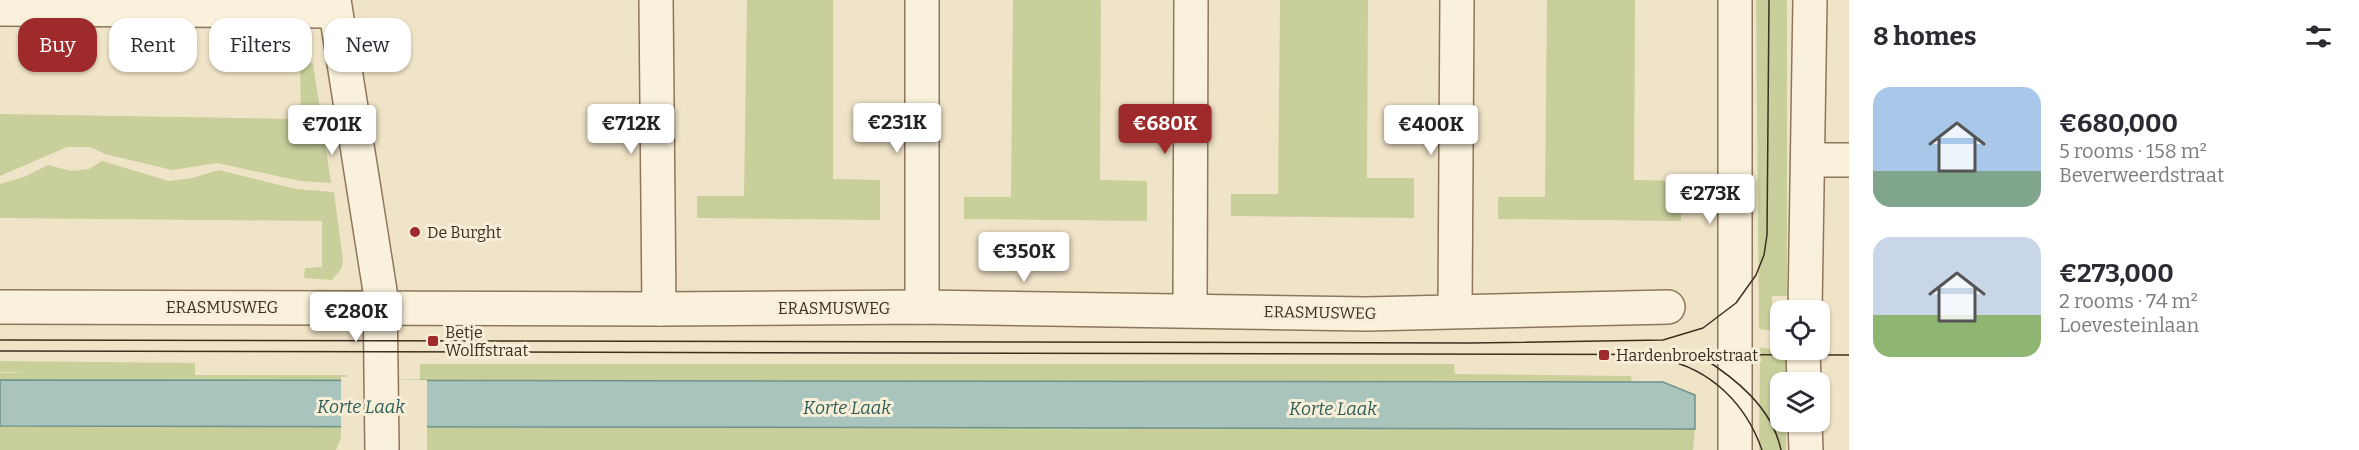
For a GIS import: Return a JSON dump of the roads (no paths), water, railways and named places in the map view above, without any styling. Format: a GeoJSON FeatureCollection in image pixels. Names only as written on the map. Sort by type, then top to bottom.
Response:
{"type":"FeatureCollection","features":[{"type":"Feature","properties":{"kind":"street"},"geometry":{"type":"LineString","coordinates":[[657,0],[658,309]]}},
{"type":"Feature","properties":{"kind":"street"},"geometry":{"type":"LineString","coordinates":[[922,0],[922,307]]}},
{"type":"Feature","properties":{"kind":"street"},"geometry":{"type":"LineString","coordinates":[[1190,310],[1191,0]]}},
{"type":"Feature","properties":{"kind":"street"},"geometry":{"type":"LineString","coordinates":[[1455,311],[1457,0]]}},
{"type":"Feature","properties":{"kind":"street"},"geometry":{"type":"LineString","coordinates":[[1735,0],[1735,450]]}},
{"type":"Feature","properties":{"kind":"street"},"geometry":{"type":"LineString","coordinates":[[1804,300],[1809,160],[1810,0]]}},
{"type":"Feature","properties":{"kind":"street"},"geometry":{"type":"LineString","coordinates":[[0,9],[335,5],[381,307],[382,445]]}},
{"type":"Feature","properties":{"kind":"street"},"geometry":{"type":"LineString","coordinates":[[1809,160],[1849,160]]}},
{"type":"Feature","properties":{"kind":"street","name":"ERASMUSWEG"},"geometry":{"type":"LineString","coordinates":[[0,307],[658,309],[922,307],[1366,314],[1668,307]]}},
{"type":"Feature","properties":{"kind":"street"},"geometry":{"type":"LineString","coordinates":[[1805,432],[1806,450]]}},
{"type":"Feature","properties":{"kind":"water","name":"Korte Laak"},"geometry":{"type":"Polygon","coordinates":[[[0,380],[1663,382],[1695,395],[1695,429],[0,426],[0,380]]]}},
{"type":"Feature","properties":{"kind":"tram line"},"geometry":{"type":"LineString","coordinates":[[0,340],[1470,343],[1663,340],[1703,328],[1736,303],[1756,275],[1764,255],[1767,235],[1769,0]]}},
{"type":"Feature","properties":{"kind":"tram line"},"geometry":{"type":"LineString","coordinates":[[0,351],[1849,355]]}},
{"type":"Feature","properties":{"kind":"tram line"},"geometry":{"type":"LineString","coordinates":[[1700,356],[1739,384],[1761,407],[1781,450]]}},
{"type":"Feature","properties":{"kind":"tram line"},"geometry":{"type":"LineString","coordinates":[[1662,359],[1696,371],[1724,391],[1747,418],[1762,450]]}},
{"type":"Feature","properties":{"kind":"place","name":"De Burght"},"geometry":{"type":"Point","coordinates":[415,232]}},
{"type":"Feature","properties":{"kind":"place","name":"Betje Wolffstraat"},"geometry":{"type":"Point","coordinates":[433,341]}},
{"type":"Feature","properties":{"kind":"place","name":"Hardenbroekstraat"},"geometry":{"type":"Point","coordinates":[1604,355]}}]}
